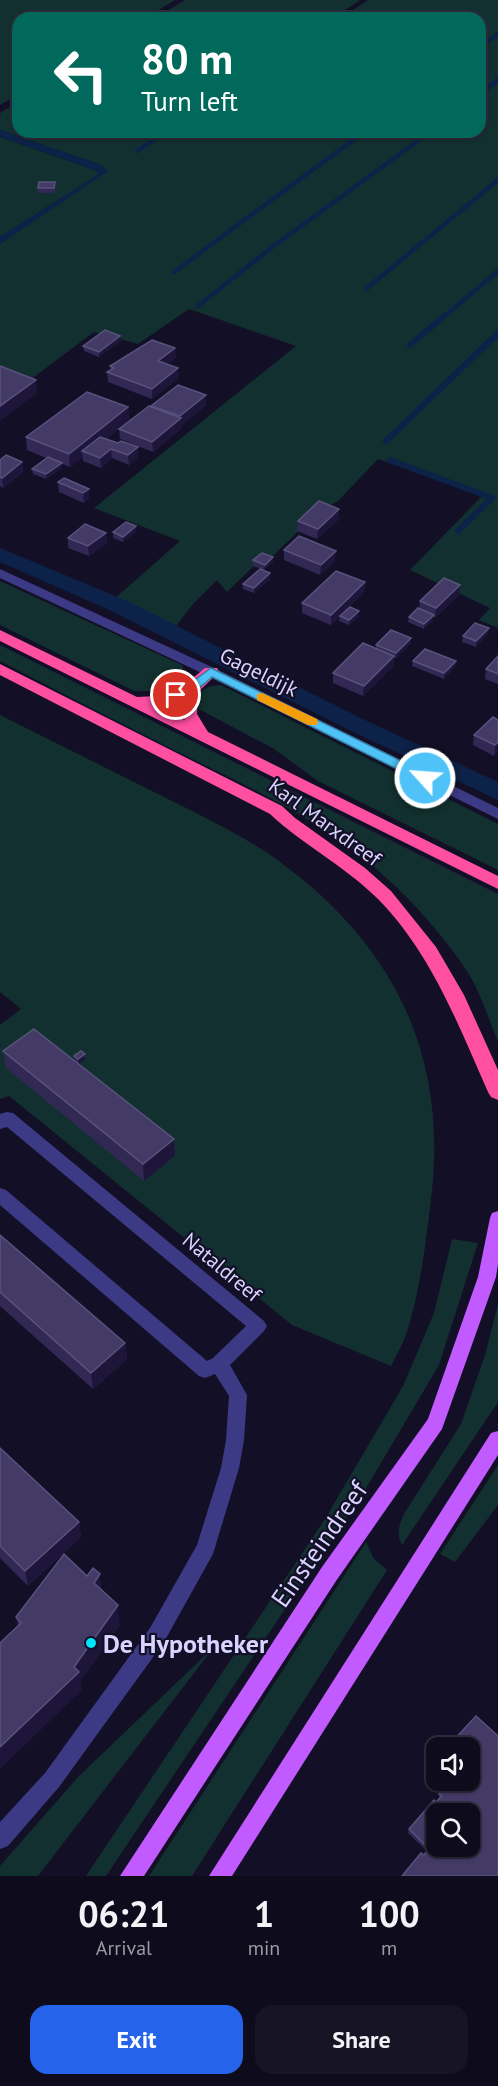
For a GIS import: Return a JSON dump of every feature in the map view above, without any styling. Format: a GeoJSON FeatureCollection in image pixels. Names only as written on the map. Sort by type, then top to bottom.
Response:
{"type":"FeatureCollection","features":[{"type":"Feature","properties":{"kind":"highway","name":"Karl Marxdreef"},"geometry":{"type":"LineString","coordinates":[[0,635],[498,883]]}},
{"type":"Feature","properties":{"kind":"highway","name":"Karl Marxdreef"},"geometry":{"type":"LineString","coordinates":[[0,669],[276,810],[289,822],[359,872],[385,895],[430,952],[455,995],[498,1092]]}},
{"type":"Feature","properties":{"kind":"highway"},"geometry":{"type":"LineString","coordinates":[[131,702],[151,702],[190,690],[211,672]]}},
{"type":"Feature","properties":{"kind":"highway"},"geometry":{"type":"LineString","coordinates":[[190,690],[189,714],[204,738]]}},
{"type":"Feature","properties":{"kind":"main road","name":"Einsteindreef"},"geometry":{"type":"LineString","coordinates":[[131,1876],[329,1574],[436,1423],[487,1277],[498,1218]]}},
{"type":"Feature","properties":{"kind":"main road"},"geometry":{"type":"LineString","coordinates":[[220,1876],[498,1439]]}},
{"type":"Feature","properties":{"kind":"street","name":"Gageldijk"},"geometry":{"type":"LineString","coordinates":[[0,573],[211,672],[498,814]]}},
{"type":"Feature","properties":{"kind":"street","name":"Nataldreef"},"geometry":{"type":"LineString","coordinates":[[4,1120],[258,1326],[219,1364]]}},
{"type":"Feature","properties":{"kind":"street"},"geometry":{"type":"LineString","coordinates":[[0,1195],[206,1371],[219,1364],[238,1395],[236,1440],[206,1548],[150,1645],[52,1780],[0,1838]]}},
{"type":"Feature","properties":{"kind":"green space"},"geometry":{"type":"Polygon","coordinates":[[[0,0],[175,0],[156,12],[12,12],[12,98],[0,105],[0,0]]]}},
{"type":"Feature","properties":{"kind":"green space"},"geometry":{"type":"Polygon","coordinates":[[[185,0],[360,0],[342,12],[165,12],[185,0]]]}},
{"type":"Feature","properties":{"kind":"green space"},"geometry":{"type":"Polygon","coordinates":[[[368,0],[498,0],[498,628],[479,620],[490,608],[410,570],[482,496],[378,459],[338,501],[319,511],[273,556],[262,558],[227,592],[217,580],[193,604],[170,634],[106,606],[180,541],[94,508],[296,346],[189,309],[138,344],[94,332],[30,380],[0,369],[0,244],[107,171],[101,165],[23,138],[486,138],[486,12],[350,12],[368,0]]]}},
{"type":"Feature","properties":{"kind":"green space"},"geometry":{"type":"Polygon","coordinates":[[[12,106],[12,134],[0,130],[0,113],[12,106]]]}},
{"type":"Feature","properties":{"kind":"green space"},"geometry":{"type":"Polygon","coordinates":[[[0,137],[95,170],[99,174],[0,237],[0,137]]]}},
{"type":"Feature","properties":{"kind":"green space"},"geometry":{"type":"Polygon","coordinates":[[[0,581],[182,665],[187,679],[166,691],[134,691],[0,625],[0,581]]]}},
{"type":"Feature","properties":{"kind":"green space"},"geometry":{"type":"Polygon","coordinates":[[[0,645],[498,894],[498,1042],[475,985],[465,968],[418,909],[363,857],[323,829],[269,798],[0,661],[0,645]]]}},
{"type":"Feature","properties":{"kind":"green space"},"geometry":{"type":"Polygon","coordinates":[[[221,685],[498,824],[498,870],[318,781],[274,749],[195,707],[197,697],[202,690],[221,685]]]}},
{"type":"Feature","properties":{"kind":"green space"},"geometry":{"type":"Polygon","coordinates":[[[0,715],[240,836],[270,855],[323,897],[356,931],[383,968],[404,1007],[420,1049],[430,1093],[434,1140],[432,1190],[420,1278],[408,1329],[391,1366],[292,1325],[9,1096],[0,1099],[0,1025],[21,1009],[0,992],[0,715]]]}},
{"type":"Feature","properties":{"kind":"green space"},"geometry":{"type":"Polygon","coordinates":[[[452,1239],[478,1243],[439,1365],[365,1490],[106,1876],[86,1876],[325,1519],[403,1386],[434,1313],[452,1239]]]}},
{"type":"Feature","properties":{"kind":"green space"},"geometry":{"type":"Polygon","coordinates":[[[498,1304],[498,1402],[402,1545],[399,1529],[404,1514],[461,1424],[485,1355],[498,1304]]]}},
{"type":"Feature","properties":{"kind":"green space"},"geometry":{"type":"Polygon","coordinates":[[[498,1465],[498,1505],[455,1562],[440,1554],[498,1465]]]}},
{"type":"Feature","properties":{"kind":"green space"},"geometry":{"type":"Polygon","coordinates":[[[366,1542],[374,1559],[387,1570],[192,1876],[149,1876],[366,1542]]]}},
{"type":"Feature","properties":{"kind":"green space"},"geometry":{"type":"Polygon","coordinates":[[[214,1647],[38,1876],[0,1876],[0,1866],[79,1776],[214,1647]]]}},
{"type":"Feature","properties":{"kind":"water"},"geometry":{"type":"Polygon","coordinates":[[[0,130],[12,134],[12,138],[23,138],[101,165],[108,171],[0,244],[0,237],[99,174],[95,170],[0,137],[0,130]]]}},
{"type":"Feature","properties":{"kind":"building"},"geometry":{"type":"Polygon","coordinates":[[[39,182],[55,182],[54,188],[38,188],[39,182]]]}},
{"type":"Feature","properties":{"kind":"building"},"geometry":{"type":"Polygon","coordinates":[[[105,330],[120,336],[99,352],[83,346],[105,330]]]}},
{"type":"Feature","properties":{"kind":"building"},"geometry":{"type":"Polygon","coordinates":[[[152,340],[175,348],[158,361],[178,368],[152,389],[107,372],[114,368],[110,366],[152,340]]]}},
{"type":"Feature","properties":{"kind":"building"},"geometry":{"type":"Polygon","coordinates":[[[0,366],[36,380],[0,406],[0,366]]]}},
{"type":"Feature","properties":{"kind":"building"},"geometry":{"type":"Polygon","coordinates":[[[178,385],[206,395],[180,416],[151,406],[178,385]]]}},
{"type":"Feature","properties":{"kind":"building"},"geometry":{"type":"Polygon","coordinates":[[[87,392],[128,407],[69,454],[26,437],[87,392]]]}},
{"type":"Feature","properties":{"kind":"building"},"geometry":{"type":"Polygon","coordinates":[[[149,406],[181,418],[152,442],[119,429],[149,406]]]}},
{"type":"Feature","properties":{"kind":"building"},"geometry":{"type":"Polygon","coordinates":[[[100,437],[138,447],[128,455],[111,449],[100,458],[82,451],[100,437]]]}},
{"type":"Feature","properties":{"kind":"building"},"geometry":{"type":"Polygon","coordinates":[[[6,455],[22,462],[2,478],[0,477],[0,460],[6,455]]]}},
{"type":"Feature","properties":{"kind":"building"},"geometry":{"type":"Polygon","coordinates":[[[48,457],[62,463],[46,474],[32,469],[48,457]]]}},
{"type":"Feature","properties":{"kind":"building"},"geometry":{"type":"Polygon","coordinates":[[[64,478],[89,489],[83,493],[58,482],[64,478]]]}},
{"type":"Feature","properties":{"kind":"building"},"geometry":{"type":"Polygon","coordinates":[[[319,501],[339,509],[318,529],[298,521],[319,501]]]}},
{"type":"Feature","properties":{"kind":"building"},"geometry":{"type":"Polygon","coordinates":[[[126,522],[136,526],[123,537],[113,532],[126,522]]]}},
{"type":"Feature","properties":{"kind":"building"},"geometry":{"type":"Polygon","coordinates":[[[85,524],[106,533],[88,546],[68,538],[85,524]]]}},
{"type":"Feature","properties":{"kind":"building"},"geometry":{"type":"Polygon","coordinates":[[[299,536],[336,551],[321,565],[284,550],[299,536]]]}},
{"type":"Feature","properties":{"kind":"building"},"geometry":{"type":"Polygon","coordinates":[[[262,553],[273,557],[265,565],[253,560],[262,553]]]}},
{"type":"Feature","properties":{"kind":"building"},"geometry":{"type":"Polygon","coordinates":[[[260,569],[270,573],[254,588],[243,584],[260,569]]]}},
{"type":"Feature","properties":{"kind":"building"},"geometry":{"type":"Polygon","coordinates":[[[336,571],[365,582],[331,615],[302,603],[336,571]]]}},
{"type":"Feature","properties":{"kind":"building"},"geometry":{"type":"Polygon","coordinates":[[[444,578],[460,585],[436,608],[420,601],[444,578]]]}},
{"type":"Feature","properties":{"kind":"building"},"geometry":{"type":"Polygon","coordinates":[[[350,607],[359,611],[349,620],[340,616],[350,607]]]}},
{"type":"Feature","properties":{"kind":"building"},"geometry":{"type":"Polygon","coordinates":[[[418,608],[434,615],[424,624],[409,617],[418,608]]]}},
{"type":"Feature","properties":{"kind":"building"},"geometry":{"type":"Polygon","coordinates":[[[475,623],[489,628],[476,641],[463,636],[475,623]]]}},
{"type":"Feature","properties":{"kind":"building"},"geometry":{"type":"Polygon","coordinates":[[[391,630],[411,638],[396,653],[376,645],[391,630]]]}},
{"type":"Feature","properties":{"kind":"building"},"geometry":{"type":"Polygon","coordinates":[[[363,643],[394,656],[364,686],[333,673],[363,643]]]}},
{"type":"Feature","properties":{"kind":"building"},"geometry":{"type":"Polygon","coordinates":[[[425,649],[456,661],[444,673],[413,661],[425,649]]]}},
{"type":"Feature","properties":{"kind":"building"},"geometry":{"type":"Polygon","coordinates":[[[498,656],[498,674],[486,669],[498,656]]]}},
{"type":"Feature","properties":{"kind":"building"},"geometry":{"type":"Polygon","coordinates":[[[493,717],[498,720],[498,742],[495,745],[474,735],[493,717]]]}},
{"type":"Feature","properties":{"kind":"building"},"geometry":{"type":"Polygon","coordinates":[[[34,1029],[174,1139],[143,1164],[3,1051],[34,1029]]]}},
{"type":"Feature","properties":{"kind":"building"},"geometry":{"type":"Polygon","coordinates":[[[81,1051],[85,1054],[78,1059],[74,1056],[81,1051]]]}},
{"type":"Feature","properties":{"kind":"building"},"geometry":{"type":"Polygon","coordinates":[[[0,1235],[125,1343],[91,1373],[0,1292],[0,1235]]]}},
{"type":"Feature","properties":{"kind":"building"},"geometry":{"type":"Polygon","coordinates":[[[0,1448],[79,1522],[25,1571],[0,1546],[0,1448]]]}},
{"type":"Feature","properties":{"kind":"building"},"geometry":{"type":"Polygon","coordinates":[[[64,1554],[87,1576],[93,1568],[100,1574],[94,1583],[118,1605],[74,1667],[79,1672],[0,1747],[0,1643],[21,1623],[16,1617],[64,1554]]]}},
{"type":"Feature","properties":{"kind":"building"},"geometry":{"type":"Polygon","coordinates":[[[476,1716],[498,1736],[498,1876],[402,1876],[421,1853],[424,1855],[426,1853],[426,1857],[480,1857],[480,1803],[431,1803],[442,1796],[439,1794],[442,1791],[480,1791],[480,1737],[457,1737],[476,1716]]]}},
{"type":"Feature","properties":{"kind":"building"},"geometry":{"type":"Polygon","coordinates":[[[426,1809],[426,1846],[409,1829],[426,1809]]]}},
{"type":"Feature","properties":{"kind":"waterway"},"geometry":{"type":"LineString","coordinates":[[486,43],[498,34]]}},
{"type":"Feature","properties":{"kind":"waterway"},"geometry":{"type":"LineString","coordinates":[[486,89],[498,80]]}},
{"type":"Feature","properties":{"kind":"waterway"},"geometry":{"type":"LineString","coordinates":[[137,151],[156,138]]}},
{"type":"Feature","properties":{"kind":"waterway"},"geometry":{"type":"LineString","coordinates":[[174,272],[356,138]]}},
{"type":"Feature","properties":{"kind":"waterway"},"geometry":{"type":"LineString","coordinates":[[198,306],[271,248],[422,138]]}},
{"type":"Feature","properties":{"kind":"waterway"},"geometry":{"type":"LineString","coordinates":[[366,289],[498,180]]}},
{"type":"Feature","properties":{"kind":"waterway"},"geometry":{"type":"LineString","coordinates":[[440,320],[498,271]]}},
{"type":"Feature","properties":{"kind":"waterway"},"geometry":{"type":"LineString","coordinates":[[410,345],[442,318]]}},
{"type":"Feature","properties":{"kind":"waterway"},"geometry":{"type":"LineString","coordinates":[[386,441],[498,333]]}},
{"type":"Feature","properties":{"kind":"waterway"},"geometry":{"type":"LineString","coordinates":[[390,460],[492,498],[458,531]]}},
{"type":"Feature","properties":{"kind":"waterway"},"geometry":{"type":"LineString","coordinates":[[0,554],[117,605],[359,726],[498,792]]}},
{"type":"Feature","properties":{"kind":"slow traffic"},"geometry":{"type":"LineString","coordinates":[[262,697],[312,722]]}},
{"type":"Feature","properties":{"kind":"place","name":"De Hypotheker"},"geometry":{"type":"Point","coordinates":[91,1643]}},
{"type":"Feature","properties":{"kind":"route"},"geometry":{"type":"LineString","coordinates":[[176,695],[190,690],[211,672],[425,778]]}}]}
